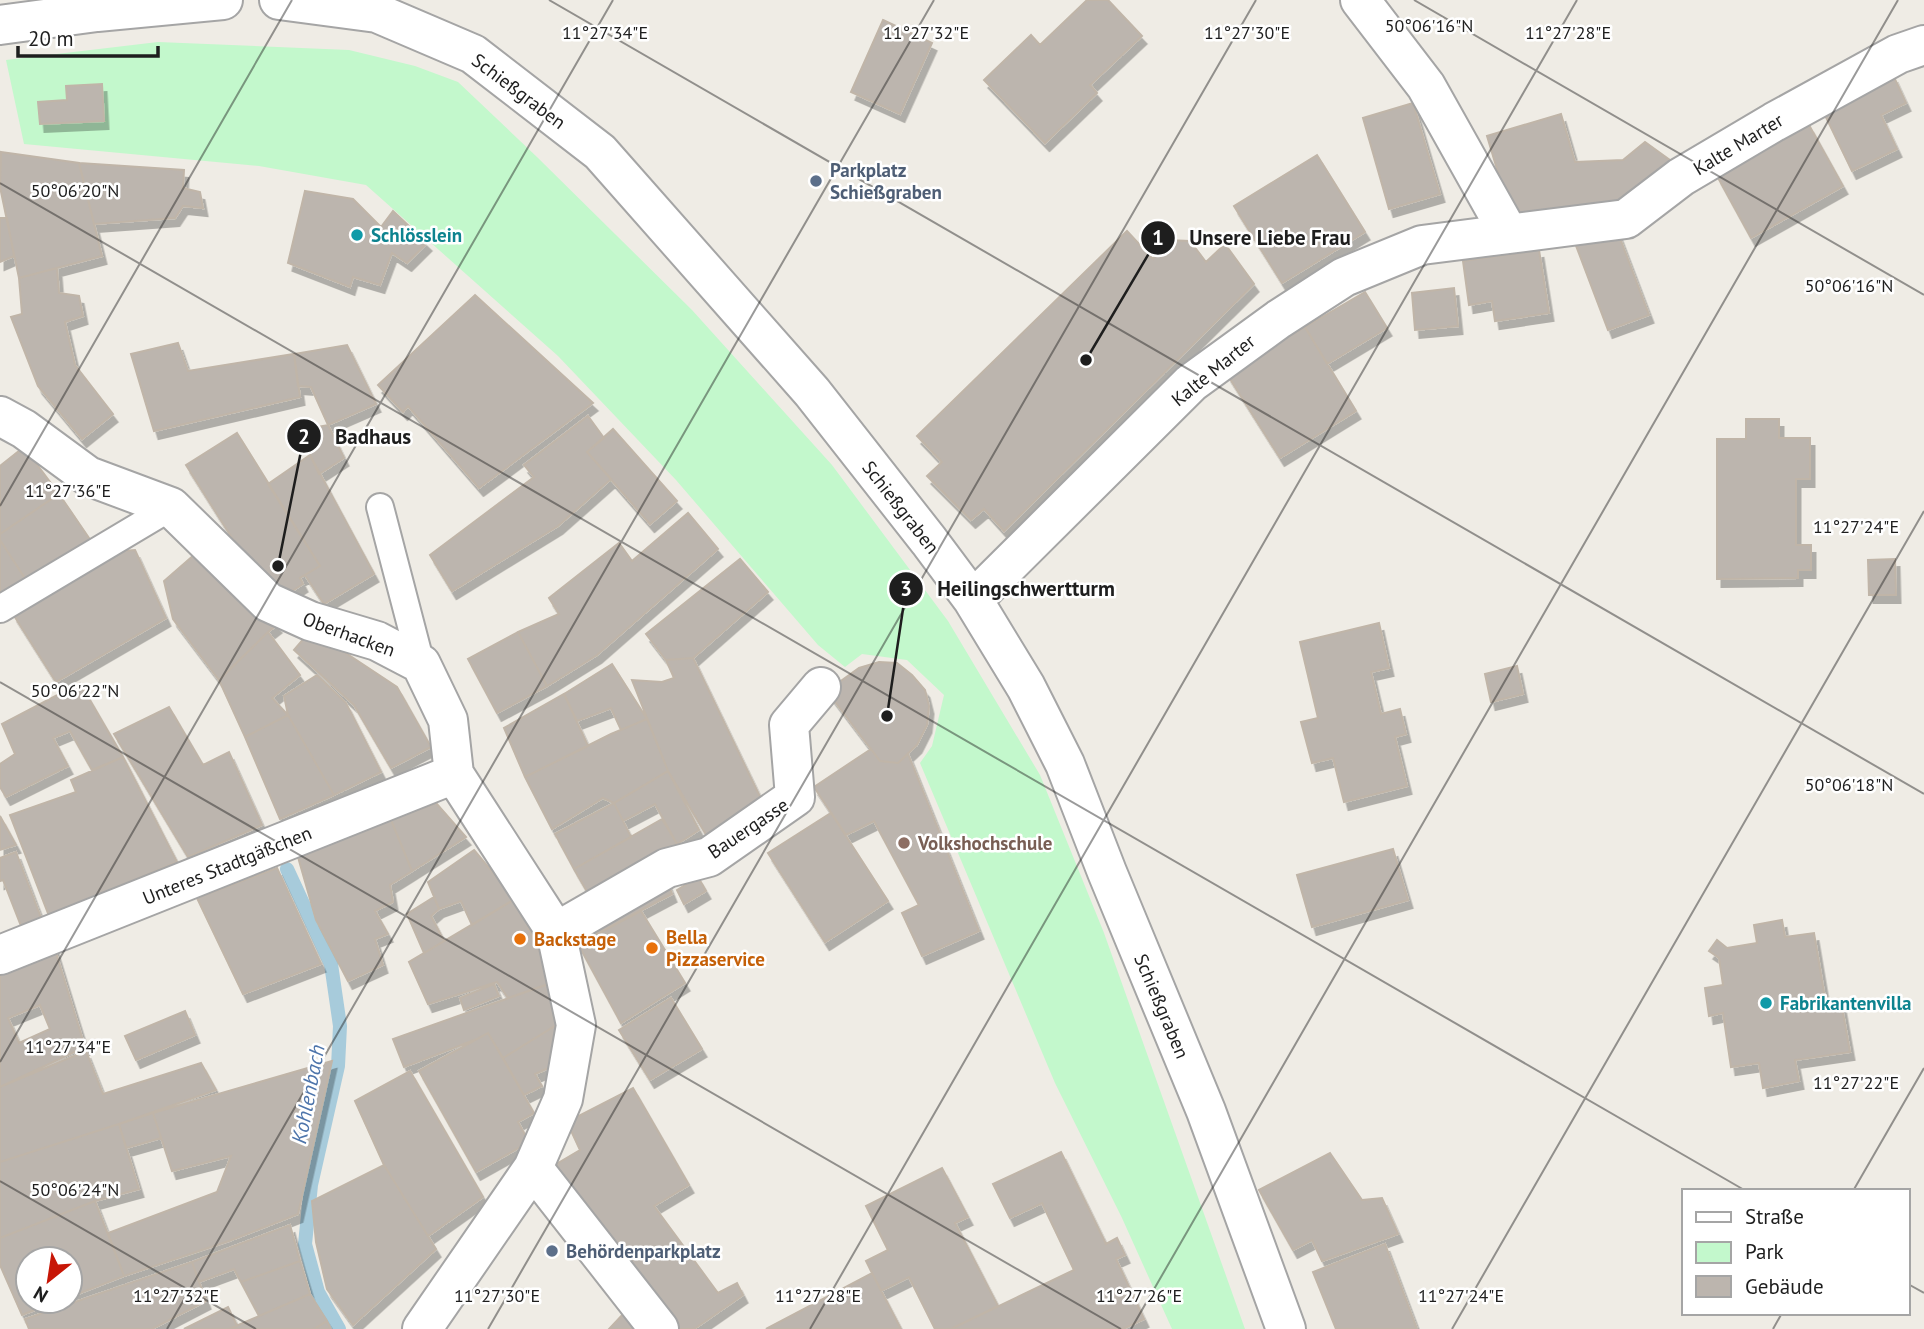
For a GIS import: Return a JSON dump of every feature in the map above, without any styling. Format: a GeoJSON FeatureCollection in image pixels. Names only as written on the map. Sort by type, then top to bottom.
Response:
{"type":"FeatureCollection","features":[{"type":"Feature","properties":{"kind":"street"},"geometry":{"type":"LineString","coordinates":[[0,25],[97,12],[223,0]]}},
{"type":"Feature","properties":{"kind":"street","name":"Schießgraben"},"geometry":{"type":"LineString","coordinates":[[279,0],[377,13],[473,54],[600,152],[812,392],[973,600],[1026,687],[1065,764],[1206,1111],[1286,1329]]}},
{"type":"Feature","properties":{"kind":"street"},"geometry":{"type":"LineString","coordinates":[[1360,0],[1426,86],[1509,233]]}},
{"type":"Feature","properties":{"kind":"street","name":"Kalte Marter"},"geometry":{"type":"LineString","coordinates":[[973,600],[1191,383],[1279,318],[1344,277],[1422,244],[1626,219],[1681,177],[1774,122],[1898,54],[1924,46]]}},
{"type":"Feature","properties":{"kind":"street","name":"Oberhacken"},"geometry":{"type":"LineString","coordinates":[[0,416],[24,429],[88,476],[171,507],[268,602],[310,621],[377,641],[421,663]]}},
{"type":"Feature","properties":{"kind":"street"},"geometry":{"type":"LineString","coordinates":[[421,663],[448,720],[454,774],[556,932],[576,1025],[563,1099],[533,1168],[422,1329]]}},
{"type":"Feature","properties":{"kind":"street","name":"Bauergasse"},"geometry":{"type":"LineString","coordinates":[[556,932],[667,868],[709,857],[795,796],[789,725],[821,687]]}},
{"type":"Feature","properties":{"kind":"street","name":"Unteres Stadtgäßchen"},"geometry":{"type":"LineString","coordinates":[[0,955],[454,774]]}},
{"type":"Feature","properties":{"kind":"street"},"geometry":{"type":"LineString","coordinates":[[533,1168],[659,1329]]}},
{"type":"Feature","properties":{"kind":"lane"},"geometry":{"type":"LineString","coordinates":[[0,609],[171,507]]}},
{"type":"Feature","properties":{"kind":"lane"},"geometry":{"type":"LineString","coordinates":[[380,507],[421,663]]}},
{"type":"Feature","properties":{"kind":"green space"},"geometry":{"type":"Polygon","coordinates":[[[158,42],[349,50],[415,66],[458,82],[692,310],[832,465],[948,621],[1040,775],[1104,933],[1245,1329],[1172,1329],[1122,1218],[1055,1083],[920,763],[932,746],[944,695],[907,660],[862,654],[845,667],[818,645],[676,480],[558,356],[366,185],[259,166],[24,144],[6,60],[158,42]]]}},
{"type":"Feature","properties":{"kind":"building"},"geometry":{"type":"Polygon","coordinates":[[[1087,0],[1108,0],[1142,36],[1090,85],[1097,93],[1045,143],[984,80],[1031,35],[1040,45],[1087,0]]]}},
{"type":"Feature","properties":{"kind":"building"},"geometry":{"type":"Polygon","coordinates":[[[883,20],[932,43],[900,114],[851,92],[883,20]]]}},
{"type":"Feature","properties":{"kind":"building"},"geometry":{"type":"Polygon","coordinates":[[[1893,75],[1906,103],[1881,115],[1897,149],[1852,171],[1822,109],[1893,75]]]}},
{"type":"Feature","properties":{"kind":"building"},"geometry":{"type":"Polygon","coordinates":[[[102,84],[104,121],[40,124],[38,102],[67,100],[66,86],[102,84]]]}},
{"type":"Feature","properties":{"kind":"building"},"geometry":{"type":"Polygon","coordinates":[[[1413,103],[1440,194],[1389,209],[1363,118],[1413,103]]]}},
{"type":"Feature","properties":{"kind":"building"},"geometry":{"type":"Polygon","coordinates":[[[1561,114],[1575,162],[1623,160],[1645,142],[1681,168],[1630,206],[1511,216],[1487,136],[1561,114]]]}},
{"type":"Feature","properties":{"kind":"building"},"geometry":{"type":"Polygon","coordinates":[[[1809,125],[1843,186],[1751,238],[1717,176],[1809,125]]]}},
{"type":"Feature","properties":{"kind":"building"},"geometry":{"type":"Polygon","coordinates":[[[1,152],[79,163],[102,256],[19,278],[0,187],[1,152]]]}},
{"type":"Feature","properties":{"kind":"building"},"geometry":{"type":"Polygon","coordinates":[[[1317,155],[1365,232],[1282,283],[1234,206],[1317,155]]]}},
{"type":"Feature","properties":{"kind":"building"},"geometry":{"type":"Polygon","coordinates":[[[79,163],[184,170],[183,188],[200,192],[203,208],[183,206],[175,218],[94,224],[79,163]]]}},
{"type":"Feature","properties":{"kind":"building","name":"Schlösslein"},"geometry":{"type":"Polygon","coordinates":[[[305,191],[353,199],[381,227],[393,211],[427,243],[407,263],[392,253],[380,285],[353,277],[350,287],[288,263],[305,191]]]}},
{"type":"Feature","properties":{"kind":"building"},"geometry":{"type":"Polygon","coordinates":[[[0,218],[7,218],[14,256],[0,262],[0,218]]]}},
{"type":"Feature","properties":{"kind":"building"},"geometry":{"type":"Polygon","coordinates":[[[1616,228],[1649,315],[1608,330],[1575,243],[1616,228]]]}},
{"type":"Feature","properties":{"kind":"building"},"geometry":{"type":"Polygon","coordinates":[[[1127,231],[1153,259],[1166,240],[1190,241],[1206,262],[1225,244],[1254,284],[1004,531],[984,509],[971,520],[927,476],[942,462],[917,436],[1127,231]]]}},
{"type":"Feature","properties":{"kind":"building"},"geometry":{"type":"Polygon","coordinates":[[[1539,250],[1549,313],[1495,321],[1492,301],[1469,305],[1463,261],[1539,250]]]}},
{"type":"Feature","properties":{"kind":"building"},"geometry":{"type":"Polygon","coordinates":[[[57,268],[59,293],[79,296],[83,316],[65,322],[75,365],[113,414],[82,439],[38,386],[11,317],[22,314],[19,278],[57,268]]]}},
{"type":"Feature","properties":{"kind":"building"},"geometry":{"type":"Polygon","coordinates":[[[1454,288],[1458,326],[1415,330],[1412,293],[1454,288]]]}},
{"type":"Feature","properties":{"kind":"building"},"geometry":{"type":"Polygon","coordinates":[[[1365,292],[1387,328],[1327,364],[1305,327],[1365,292]]]}},
{"type":"Feature","properties":{"kind":"building"},"geometry":{"type":"Polygon","coordinates":[[[475,295],[593,403],[479,488],[408,406],[403,412],[378,385],[475,295]]]}},
{"type":"Feature","properties":{"kind":"building"},"geometry":{"type":"Polygon","coordinates":[[[1305,327],[1356,411],[1280,458],[1227,374],[1305,327]]]}},
{"type":"Feature","properties":{"kind":"building"},"geometry":{"type":"Polygon","coordinates":[[[178,343],[188,371],[294,354],[300,397],[154,431],[131,354],[178,343]]]}},
{"type":"Feature","properties":{"kind":"building"},"geometry":{"type":"Polygon","coordinates":[[[347,345],[376,404],[328,425],[311,387],[298,386],[294,354],[347,345]]]}},
{"type":"Feature","properties":{"kind":"building"},"geometry":{"type":"Polygon","coordinates":[[[588,416],[604,438],[587,452],[611,479],[558,526],[452,591],[430,555],[534,477],[524,465],[588,416]]]}},
{"type":"Feature","properties":{"kind":"building"},"geometry":{"type":"Polygon","coordinates":[[[1746,419],[1779,419],[1779,438],[1810,438],[1810,479],[1796,479],[1796,545],[1811,545],[1811,570],[1798,570],[1798,578],[1717,579],[1717,439],[1746,439],[1746,419]]]}},
{"type":"Feature","properties":{"kind":"building"},"geometry":{"type":"Polygon","coordinates":[[[328,425],[344,458],[319,474],[300,430],[328,425]]]}},
{"type":"Feature","properties":{"kind":"building"},"geometry":{"type":"Polygon","coordinates":[[[613,429],[677,501],[650,524],[587,452],[613,429]]]}},
{"type":"Feature","properties":{"kind":"building"},"geometry":{"type":"Polygon","coordinates":[[[237,433],[320,566],[300,578],[303,584],[286,595],[270,598],[186,465],[237,433]]]}},
{"type":"Feature","properties":{"kind":"building"},"geometry":{"type":"Polygon","coordinates":[[[24,447],[59,494],[0,534],[0,466],[24,447]]]}},
{"type":"Feature","properties":{"kind":"building"},"geometry":{"type":"Polygon","coordinates":[[[310,455],[374,574],[324,604],[305,575],[320,566],[268,484],[310,455]]]}},
{"type":"Feature","properties":{"kind":"building"},"geometry":{"type":"Polygon","coordinates":[[[59,494],[91,541],[28,583],[0,540],[0,534],[59,494]]]}},
{"type":"Feature","properties":{"kind":"building"},"geometry":{"type":"Polygon","coordinates":[[[688,513],[718,549],[597,655],[547,686],[518,632],[559,614],[549,598],[619,543],[632,561],[688,513]]]}},
{"type":"Feature","properties":{"kind":"building"},"geometry":{"type":"Polygon","coordinates":[[[0,540],[28,583],[0,600],[0,540]]]}},
{"type":"Feature","properties":{"kind":"building"},"geometry":{"type":"Polygon","coordinates":[[[135,550],[166,618],[56,682],[13,614],[109,552],[135,550]]]}},
{"type":"Feature","properties":{"kind":"building"},"geometry":{"type":"Polygon","coordinates":[[[195,554],[277,625],[219,680],[173,619],[164,581],[195,554]]]}},
{"type":"Feature","properties":{"kind":"building"},"geometry":{"type":"Polygon","coordinates":[[[740,559],[768,592],[693,658],[666,660],[646,634],[740,559]]]}},
{"type":"Feature","properties":{"kind":"building"},"geometry":{"type":"Polygon","coordinates":[[[1895,559],[1896,595],[1869,595],[1868,560],[1895,559]]]}},
{"type":"Feature","properties":{"kind":"building"},"geometry":{"type":"Polygon","coordinates":[[[1379,623],[1389,668],[1371,672],[1381,714],[1400,709],[1406,734],[1395,737],[1407,786],[1344,802],[1333,758],[1312,763],[1301,722],[1318,718],[1300,642],[1379,623]]]}},
{"type":"Feature","properties":{"kind":"building"},"geometry":{"type":"Polygon","coordinates":[[[268,632],[300,675],[272,698],[288,715],[245,737],[219,680],[268,632]]]}},
{"type":"Feature","properties":{"kind":"building"},"geometry":{"type":"Polygon","coordinates":[[[518,632],[547,686],[497,713],[468,659],[518,632]]]}},
{"type":"Feature","properties":{"kind":"building"},"geometry":{"type":"Polygon","coordinates":[[[305,637],[329,642],[397,687],[431,747],[391,768],[354,705],[294,650],[305,637]]]}},
{"type":"Feature","properties":{"kind":"building"},"geometry":{"type":"Polygon","coordinates":[[[693,658],[764,805],[710,841],[668,771],[632,680],[662,682],[674,678],[666,660],[693,658]]]}},
{"type":"Feature","properties":{"kind":"building"},"geometry":{"type":"Polygon","coordinates":[[[879,662],[897,663],[912,675],[925,690],[929,706],[927,725],[917,745],[898,763],[880,761],[827,691],[859,668],[879,662]]]}},
{"type":"Feature","properties":{"kind":"building"},"geometry":{"type":"Polygon","coordinates":[[[612,664],[647,719],[621,730],[611,708],[577,721],[564,694],[612,664]]]}},
{"type":"Feature","properties":{"kind":"building"},"geometry":{"type":"Polygon","coordinates":[[[1517,666],[1523,694],[1491,702],[1485,674],[1517,666]]]}},
{"type":"Feature","properties":{"kind":"building"},"geometry":{"type":"Polygon","coordinates":[[[317,675],[346,703],[381,772],[334,795],[288,715],[284,696],[317,675]]]}},
{"type":"Feature","properties":{"kind":"building"},"geometry":{"type":"Polygon","coordinates":[[[80,683],[123,757],[92,770],[70,731],[53,738],[68,766],[6,797],[0,787],[0,764],[15,754],[2,724],[80,683]]]}},
{"type":"Feature","properties":{"kind":"building"},"geometry":{"type":"Polygon","coordinates":[[[564,694],[588,746],[525,777],[504,728],[564,694]]]}},
{"type":"Feature","properties":{"kind":"building"},"geometry":{"type":"Polygon","coordinates":[[[169,707],[203,765],[229,752],[262,825],[188,857],[114,734],[169,707]]]}},
{"type":"Feature","properties":{"kind":"building"},"geometry":{"type":"Polygon","coordinates":[[[288,715],[334,795],[280,819],[245,737],[288,715]]]}},
{"type":"Feature","properties":{"kind":"building"},"geometry":{"type":"Polygon","coordinates":[[[647,719],[668,771],[614,803],[603,798],[552,829],[525,777],[647,719]]]}},
{"type":"Feature","properties":{"kind":"building"},"geometry":{"type":"Polygon","coordinates":[[[871,749],[880,761],[898,763],[908,754],[979,931],[922,956],[902,913],[919,905],[874,821],[846,835],[814,787],[871,749]]]}},
{"type":"Feature","properties":{"kind":"building"},"geometry":{"type":"Polygon","coordinates":[[[123,757],[177,862],[49,916],[10,815],[76,792],[71,780],[123,757]]]}},
{"type":"Feature","properties":{"kind":"building"},"geometry":{"type":"Polygon","coordinates":[[[668,771],[699,830],[677,844],[655,804],[623,821],[614,803],[668,771]]]}},
{"type":"Feature","properties":{"kind":"building"},"geometry":{"type":"Polygon","coordinates":[[[436,803],[466,837],[412,871],[391,820],[436,803]]]}},
{"type":"Feature","properties":{"kind":"building"},"geometry":{"type":"Polygon","coordinates":[[[614,803],[631,837],[574,869],[555,834],[614,803]]]}},
{"type":"Feature","properties":{"kind":"building"},"geometry":{"type":"Polygon","coordinates":[[[831,813],[888,901],[825,942],[768,853],[831,813]]]}},
{"type":"Feature","properties":{"kind":"building"},"geometry":{"type":"Polygon","coordinates":[[[0,816],[16,845],[0,850],[0,816]]]}},
{"type":"Feature","properties":{"kind":"building"},"geometry":{"type":"Polygon","coordinates":[[[662,819],[677,844],[589,895],[574,869],[662,819]]]}},
{"type":"Feature","properties":{"kind":"building"},"geometry":{"type":"Polygon","coordinates":[[[391,820],[412,871],[390,885],[393,902],[375,911],[388,934],[375,939],[383,965],[348,981],[316,920],[298,857],[391,820]]]}},
{"type":"Feature","properties":{"kind":"building"},"geometry":{"type":"Polygon","coordinates":[[[1393,849],[1408,900],[1312,927],[1297,875],[1393,849]]]}},
{"type":"Feature","properties":{"kind":"building"},"geometry":{"type":"Polygon","coordinates":[[[474,850],[515,899],[472,925],[461,901],[439,909],[428,882],[474,850]]]}},
{"type":"Feature","properties":{"kind":"building"},"geometry":{"type":"Polygon","coordinates":[[[16,852],[41,918],[21,926],[3,880],[0,881],[0,858],[16,852]]]}},
{"type":"Feature","properties":{"kind":"building"},"geometry":{"type":"Polygon","coordinates":[[[277,868],[321,964],[243,994],[197,898],[277,868]]]}},
{"type":"Feature","properties":{"kind":"building"},"geometry":{"type":"Polygon","coordinates":[[[698,877],[706,891],[684,904],[677,890],[698,877]]]}},
{"type":"Feature","properties":{"kind":"building"},"geometry":{"type":"Polygon","coordinates":[[[666,879],[672,894],[578,944],[577,931],[666,879]]]}},
{"type":"Feature","properties":{"kind":"building"},"geometry":{"type":"Polygon","coordinates":[[[434,897],[439,909],[431,916],[444,941],[424,953],[407,914],[434,897]]]}},
{"type":"Feature","properties":{"kind":"building"},"geometry":{"type":"Polygon","coordinates":[[[515,899],[554,982],[508,998],[497,982],[428,1004],[409,962],[515,899]]]}},
{"type":"Feature","properties":{"kind":"building"},"geometry":{"type":"Polygon","coordinates":[[[641,911],[685,983],[621,1023],[578,944],[641,911]]]}},
{"type":"Feature","properties":{"kind":"building","name":"Fabrikantenvilla"},"geometry":{"type":"Polygon","coordinates":[[[1782,920],[1785,937],[1814,933],[1826,1004],[1841,1002],[1850,1052],[1795,1060],[1799,1081],[1763,1088],[1759,1063],[1731,1067],[1723,1013],[1709,1016],[1705,988],[1723,985],[1719,958],[1709,951],[1717,940],[1727,948],[1757,943],[1754,925],[1782,920]]]}},
{"type":"Feature","properties":{"kind":"building"},"geometry":{"type":"Polygon","coordinates":[[[53,943],[85,1047],[0,1087],[0,964],[53,943]],[[40,1005],[8,1018],[19,1043],[50,1029],[40,1005]]]}},
{"type":"Feature","properties":{"kind":"building"},"geometry":{"type":"Polygon","coordinates":[[[554,982],[558,1024],[503,1058],[488,1033],[404,1067],[393,1039],[554,982]]]}},
{"type":"Feature","properties":{"kind":"building"},"geometry":{"type":"Polygon","coordinates":[[[494,984],[499,996],[464,1010],[460,998],[494,984]]]}},
{"type":"Feature","properties":{"kind":"building"},"geometry":{"type":"Polygon","coordinates":[[[671,998],[702,1049],[650,1080],[619,1030],[671,998]]]}},
{"type":"Feature","properties":{"kind":"building"},"geometry":{"type":"Polygon","coordinates":[[[185,1011],[195,1035],[136,1060],[125,1036],[185,1011]]]}},
{"type":"Feature","properties":{"kind":"building"},"geometry":{"type":"Polygon","coordinates":[[[558,1024],[551,1067],[535,1074],[542,1086],[524,1095],[503,1058],[558,1024]]]}},
{"type":"Feature","properties":{"kind":"building"},"geometry":{"type":"Polygon","coordinates":[[[488,1033],[534,1113],[518,1122],[529,1142],[476,1172],[419,1071],[488,1033]]]}},
{"type":"Feature","properties":{"kind":"building"},"geometry":{"type":"Polygon","coordinates":[[[86,1051],[103,1094],[201,1063],[216,1090],[0,1162],[0,1087],[86,1051]]]}},
{"type":"Feature","properties":{"kind":"building"},"geometry":{"type":"Polygon","coordinates":[[[332,1061],[298,1214],[229,1241],[124,1276],[108,1233],[217,1192],[231,1156],[172,1171],[153,1113],[332,1061]]]}},
{"type":"Feature","properties":{"kind":"building"},"geometry":{"type":"Polygon","coordinates":[[[410,1071],[483,1197],[428,1236],[384,1165],[355,1101],[410,1071]]]}},
{"type":"Feature","properties":{"kind":"building"},"geometry":{"type":"Polygon","coordinates":[[[633,1088],[689,1185],[654,1206],[718,1293],[737,1283],[743,1295],[694,1329],[678,1329],[553,1166],[580,1150],[567,1122],[633,1088]]]}},
{"type":"Feature","properties":{"kind":"building"},"geometry":{"type":"Polygon","coordinates":[[[153,1113],[161,1138],[126,1148],[119,1124],[153,1113]]]}},
{"type":"Feature","properties":{"kind":"building"},"geometry":{"type":"Polygon","coordinates":[[[119,1124],[139,1189],[95,1201],[0,1238],[0,1162],[119,1124]]]}},
{"type":"Feature","properties":{"kind":"building"},"geometry":{"type":"Polygon","coordinates":[[[1061,1152],[1106,1244],[1117,1238],[1125,1255],[1116,1259],[1144,1319],[1123,1329],[951,1329],[1074,1270],[1042,1203],[1010,1218],[993,1184],[1061,1152]]]}},
{"type":"Feature","properties":{"kind":"building"},"geometry":{"type":"Polygon","coordinates":[[[1330,1153],[1362,1200],[1382,1198],[1398,1234],[1322,1261],[1312,1240],[1293,1250],[1259,1190],[1330,1153]]]}},
{"type":"Feature","properties":{"kind":"building"},"geometry":{"type":"Polygon","coordinates":[[[384,1165],[436,1249],[353,1325],[327,1289],[316,1242],[312,1201],[384,1165]]]}},
{"type":"Feature","properties":{"kind":"building"},"geometry":{"type":"Polygon","coordinates":[[[942,1168],[968,1217],[955,1223],[998,1306],[951,1329],[935,1329],[909,1277],[881,1291],[866,1261],[888,1250],[866,1206],[942,1168]]]}},
{"type":"Feature","properties":{"kind":"building"},"geometry":{"type":"Polygon","coordinates":[[[95,1201],[124,1276],[84,1292],[84,1245],[14,1245],[14,1297],[0,1265],[0,1238],[95,1201]]]}},
{"type":"Feature","properties":{"kind":"building"},"geometry":{"type":"Polygon","coordinates":[[[290,1225],[300,1261],[241,1282],[234,1269],[199,1282],[192,1262],[290,1225]]]}},
{"type":"Feature","properties":{"kind":"building"},"geometry":{"type":"Polygon","coordinates":[[[1385,1244],[1417,1329],[1336,1329],[1313,1272],[1385,1244]]]}},
{"type":"Feature","properties":{"kind":"building"},"geometry":{"type":"Polygon","coordinates":[[[300,1261],[310,1294],[259,1316],[241,1282],[300,1261]]]}},
{"type":"Feature","properties":{"kind":"building"},"geometry":{"type":"Polygon","coordinates":[[[192,1262],[206,1301],[152,1329],[29,1329],[25,1319],[37,1315],[84,1315],[84,1299],[192,1262]]]}},
{"type":"Feature","properties":{"kind":"building"},"geometry":{"type":"Polygon","coordinates":[[[872,1273],[901,1329],[766,1329],[872,1273]]]}},
{"type":"Feature","properties":{"kind":"building"},"geometry":{"type":"Polygon","coordinates":[[[310,1294],[327,1321],[314,1329],[229,1329],[310,1294]]]}},
{"type":"Feature","properties":{"kind":"building"},"geometry":{"type":"Polygon","coordinates":[[[228,1307],[237,1326],[229,1329],[184,1329],[228,1307]]]}},
{"type":"Feature","properties":{"kind":"building"},"geometry":{"type":"Polygon","coordinates":[[[625,1312],[639,1329],[609,1329],[625,1312]]]}},
{"type":"Feature","properties":{"kind":"building"},"geometry":{"type":"Polygon","coordinates":[[[327,1321],[331,1329],[314,1329],[327,1321]]]}},
{"type":"Feature","properties":{"kind":"waterway","name":"Kohlenbach"},"geometry":{"type":"LineString","coordinates":[[287,869],[331,964],[340,1026],[338,1066],[311,1185],[305,1244],[318,1292],[339,1329]]}},
{"type":"Feature","properties":{"kind":"place","name":"Parkplatz Schießgraben"},"geometry":{"type":"Point","coordinates":[816,181]}},
{"type":"Feature","properties":{"kind":"place","name":"Schlösslein"},"geometry":{"type":"Point","coordinates":[357,235]}},
{"type":"Feature","properties":{"kind":"place","name":"Unsere Liebe Frau"},"geometry":{"type":"Point","coordinates":[1086,360]}},
{"type":"Feature","properties":{"kind":"place","name":"Badhaus"},"geometry":{"type":"Point","coordinates":[278,566]}},
{"type":"Feature","properties":{"kind":"place","name":"Heilingschwertturm"},"geometry":{"type":"Point","coordinates":[887,716]}},
{"type":"Feature","properties":{"kind":"place","name":"Volkshochschule"},"geometry":{"type":"Point","coordinates":[904,843]}},
{"type":"Feature","properties":{"kind":"place","name":"Backstage"},"geometry":{"type":"Point","coordinates":[520,939]}},
{"type":"Feature","properties":{"kind":"place","name":"Bella Pizzaservice"},"geometry":{"type":"Point","coordinates":[652,948]}},
{"type":"Feature","properties":{"kind":"place","name":"Fabrikantenvilla"},"geometry":{"type":"Point","coordinates":[1766,1003]}},
{"type":"Feature","properties":{"kind":"place","name":"Behördenparkplatz"},"geometry":{"type":"Point","coordinates":[552,1251]}}]}
